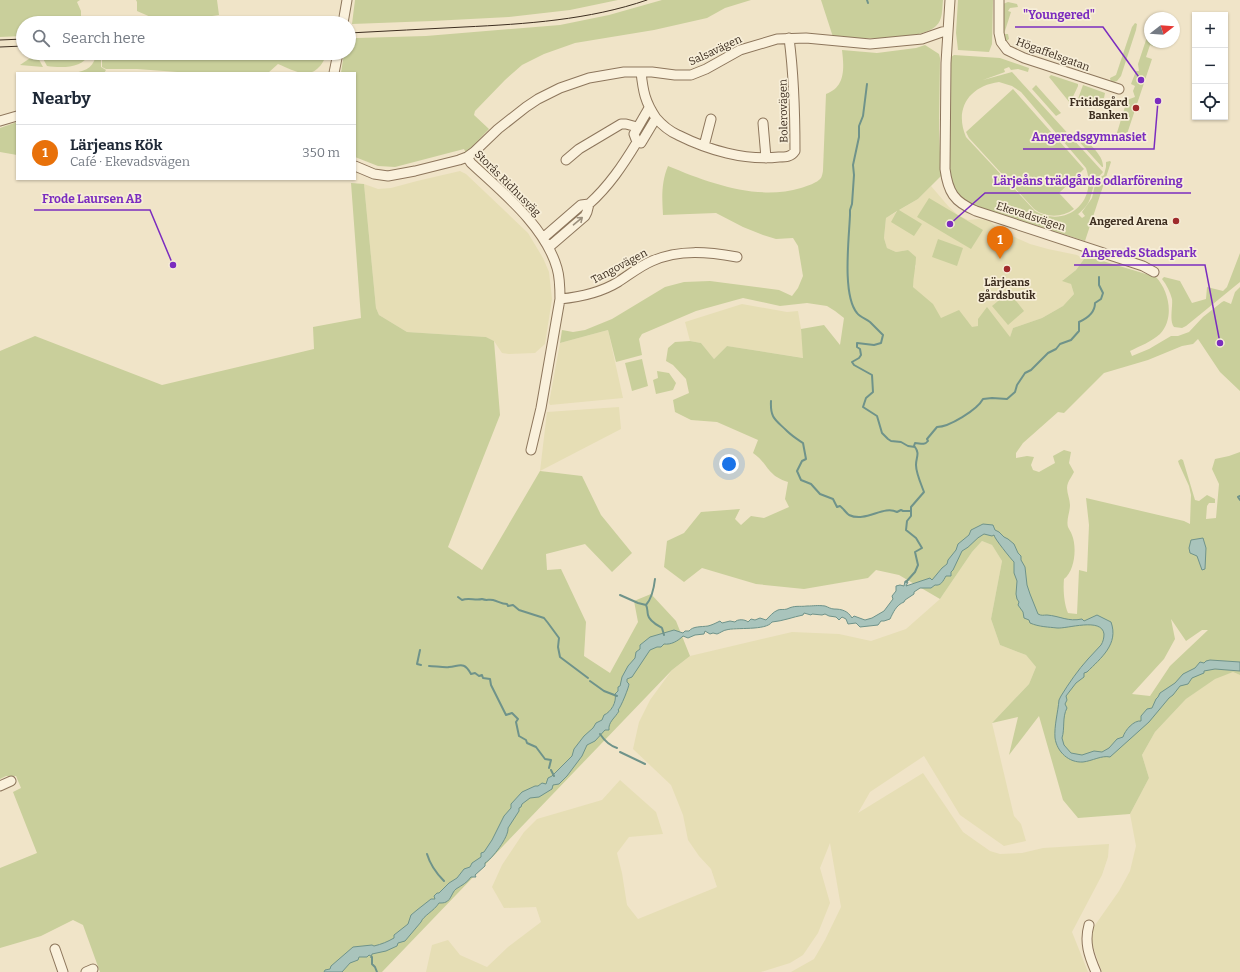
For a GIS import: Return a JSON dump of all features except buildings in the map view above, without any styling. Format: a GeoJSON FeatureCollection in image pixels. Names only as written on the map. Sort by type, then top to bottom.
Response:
{"type":"FeatureCollection","features":[{"type":"Feature","properties":{"kind":"street"},"geometry":{"type":"LineString","coordinates":[[344,16],[347,0]]}},
{"type":"Feature","properties":{"kind":"street","name":"Ekevadsvägen"},"geometry":{"type":"LineString","coordinates":[[950,0],[945,170],[946,180],[954,197],[965,206],[976,211],[1143,266],[1154,272]]}},
{"type":"Feature","properties":{"kind":"street","name":"Högaffelsgatan"},"geometry":{"type":"LineString","coordinates":[[999,0],[999,33],[1001,42],[1007,50],[1024,58],[1119,89]]}},
{"type":"Feature","properties":{"kind":"street","name":"Salsavägen"},"geometry":{"type":"LineString","coordinates":[[467,157],[517,112],[546,95],[590,78],[624,72],[691,75],[706,69],[740,50],[768,41],[789,38],[819,38],[870,44],[922,39],[948,31]]}},
{"type":"Feature","properties":{"kind":"street","name":"Bolerovägen"},"geometry":{"type":"LineString","coordinates":[[641,72],[645,98],[649,108],[662,125],[676,134],[704,146],[750,157],[766,158],[790,156],[795,151],[794,73],[789,38]]}},
{"type":"Feature","properties":{"kind":"street"},"geometry":{"type":"LineString","coordinates":[[334,72],[337,60]]}},
{"type":"Feature","properties":{"kind":"street"},"geometry":{"type":"LineString","coordinates":[[637,142],[634,134],[649,108]]}},
{"type":"Feature","properties":{"kind":"street"},"geometry":{"type":"LineString","coordinates":[[0,121],[16,116]]}},
{"type":"Feature","properties":{"kind":"street"},"geometry":{"type":"LineString","coordinates":[[637,142],[641,143],[656,118]]}},
{"type":"Feature","properties":{"kind":"street"},"geometry":{"type":"LineString","coordinates":[[704,146],[711,119]]}},
{"type":"Feature","properties":{"kind":"street","name":"Bolerovägen"},"geometry":{"type":"LineString","coordinates":[[763,122],[766,158]]}},
{"type":"Feature","properties":{"kind":"street"},"geometry":{"type":"LineString","coordinates":[[566,160],[579,149],[621,124],[637,127]]}},
{"type":"Feature","properties":{"kind":"street"},"geometry":{"type":"LineString","coordinates":[[549,247],[585,216],[589,204],[608,185],[637,142]]}},
{"type":"Feature","properties":{"kind":"street","name":"Storås Ridhusväg"},"geometry":{"type":"LineString","coordinates":[[356,166],[374,174],[388,176],[415,171],[467,157],[471,163],[518,208],[549,247],[558,269],[560,299],[541,408],[531,450]]}},
{"type":"Feature","properties":{"kind":"street"},"geometry":{"type":"LineString","coordinates":[[543,238],[581,205],[589,204]]}},
{"type":"Feature","properties":{"kind":"street","name":"Tangovägen"},"geometry":{"type":"LineString","coordinates":[[560,299],[600,292],[653,261],[676,254],[701,252],[737,257]]}},
{"type":"Feature","properties":{"kind":"street"},"geometry":{"type":"LineString","coordinates":[[0,786],[11,781]]}},
{"type":"Feature","properties":{"kind":"street"},"geometry":{"type":"LineString","coordinates":[[1089,925],[1087,932],[1087,946],[1089,956],[1096,972]]}},
{"type":"Feature","properties":{"kind":"street"},"geometry":{"type":"LineString","coordinates":[[55,949],[63,972]]}},
{"type":"Feature","properties":{"kind":"shaded area"},"geometry":{"type":"Polygon","coordinates":[[[460,171],[466,174],[528,233],[543,258],[549,272],[552,299],[545,344],[535,353],[502,353],[494,341],[486,337],[407,332],[379,315],[376,308],[364,184],[378,189],[391,188],[460,171]]]}},
{"type":"Feature","properties":{"kind":"shaded area"},"geometry":{"type":"Polygon","coordinates":[[[931,186],[949,207],[958,215],[968,220],[979,219],[990,221],[999,230],[1030,244],[1077,255],[1084,259],[1076,270],[1063,280],[1071,284],[1074,294],[1063,306],[1042,318],[1013,328],[1010,337],[965,353],[921,295],[913,287],[913,273],[916,266],[908,250],[896,252],[887,248],[884,238],[886,218],[918,199],[931,186]]]}},
{"type":"Feature","properties":{"kind":"shaded area"},"geometry":{"type":"Polygon","coordinates":[[[742,304],[787,312],[798,311],[804,358],[727,346],[714,359],[701,343],[690,341],[685,322],[742,304]]]}},
{"type":"Feature","properties":{"kind":"shaded area"},"geometry":{"type":"Polygon","coordinates":[[[608,330],[623,398],[550,405],[549,403],[560,343],[608,330]]]}},
{"type":"Feature","properties":{"kind":"shaded area"},"geometry":{"type":"Polygon","coordinates":[[[619,407],[621,429],[540,471],[547,412],[619,407]]]}},
{"type":"Feature","properties":{"kind":"shaded area"},"geometry":{"type":"Polygon","coordinates":[[[982,541],[992,545],[1002,561],[991,619],[1000,645],[1026,655],[1036,667],[1029,684],[992,723],[1014,816],[1021,824],[1026,841],[1004,846],[960,815],[924,756],[870,792],[858,813],[923,773],[963,832],[990,851],[1000,854],[1022,853],[1043,848],[1109,844],[1108,857],[1102,875],[1072,932],[1088,972],[791,972],[814,959],[841,907],[830,843],[820,868],[830,903],[818,933],[803,955],[790,963],[761,972],[426,972],[432,945],[448,940],[460,955],[487,967],[508,947],[541,922],[536,907],[504,908],[492,887],[502,865],[524,832],[537,819],[602,800],[620,780],[656,812],[663,834],[629,837],[617,853],[627,905],[638,919],[717,887],[711,869],[699,856],[688,840],[683,815],[671,785],[633,749],[639,722],[650,700],[672,670],[690,656],[792,632],[839,634],[871,641],[906,629],[940,599],[972,552],[982,541]]]}},
{"type":"Feature","properties":{"kind":"shaded area"},"geometry":{"type":"Polygon","coordinates":[[[1233,672],[1240,675],[1240,972],[1102,972],[1091,941],[1093,928],[1119,891],[1130,871],[1136,846],[1130,814],[1149,778],[1142,755],[1155,732],[1186,699],[1215,678],[1233,672]]]}},
{"type":"Feature","properties":{"kind":"green space"},"geometry":{"type":"Polygon","coordinates":[[[0,0],[80,0],[77,2],[81,11],[81,16],[16,16],[16,36],[0,37],[0,0]]]}},
{"type":"Feature","properties":{"kind":"green space"},"geometry":{"type":"Polygon","coordinates":[[[136,0],[217,0],[219,15],[148,16],[137,11],[136,0]]]}},
{"type":"Feature","properties":{"kind":"green space"},"geometry":{"type":"Polygon","coordinates":[[[355,0],[618,0],[570,10],[509,17],[356,24],[356,16],[353,16],[355,0]]]}},
{"type":"Feature","properties":{"kind":"green space"},"geometry":{"type":"Polygon","coordinates":[[[662,0],[751,0],[725,8],[707,18],[654,30],[575,43],[544,54],[522,65],[475,111],[474,115],[489,129],[466,153],[464,149],[395,167],[378,166],[356,157],[356,72],[341,72],[343,60],[356,60],[356,38],[426,36],[560,25],[609,15],[662,0]]]}},
{"type":"Feature","properties":{"kind":"green space"},"geometry":{"type":"Polygon","coordinates":[[[821,0],[943,0],[940,21],[936,26],[928,31],[902,37],[871,38],[833,37],[821,0]]]}},
{"type":"Feature","properties":{"kind":"green space"},"geometry":{"type":"Polygon","coordinates":[[[958,0],[993,0],[992,44],[989,52],[958,50],[956,33],[958,0]]]}},
{"type":"Feature","properties":{"kind":"green space"},"geometry":{"type":"Polygon","coordinates":[[[1008,2],[1017,4],[1018,7],[1010,8],[1008,11],[1011,12],[1004,34],[1008,34],[1009,39],[1005,42],[1002,35],[1003,4],[1008,2]]]}},
{"type":"Feature","properties":{"kind":"green space"},"geometry":{"type":"Polygon","coordinates":[[[1135,23],[1137,24],[1136,30],[1121,76],[1117,81],[1111,83],[1110,78],[1116,75],[1132,27],[1135,23]]]}},
{"type":"Feature","properties":{"kind":"green space"},"geometry":{"type":"Polygon","coordinates":[[[925,45],[939,54],[940,58],[939,129],[941,176],[918,199],[899,210],[922,224],[914,236],[891,222],[897,211],[886,218],[884,238],[887,248],[896,252],[908,250],[916,257],[913,287],[933,304],[941,318],[959,310],[972,327],[978,326],[978,319],[987,307],[1010,337],[1013,328],[1042,318],[1063,306],[1074,294],[1071,284],[1062,281],[1076,270],[1084,259],[1096,259],[1156,277],[1161,283],[1167,297],[1169,313],[1165,328],[1153,339],[1130,351],[1132,356],[1149,349],[1171,336],[1178,336],[1189,332],[1203,317],[1222,302],[1224,301],[1231,304],[1235,292],[1240,287],[1240,391],[1220,372],[1198,339],[1193,344],[1182,346],[1148,360],[1104,373],[1064,413],[1058,412],[1023,443],[1016,453],[1016,458],[1027,456],[1034,457],[1031,465],[1033,470],[1039,472],[1055,463],[1053,456],[1064,450],[1071,452],[1069,463],[1074,472],[1067,486],[1070,505],[1068,527],[1074,540],[1075,552],[1071,570],[1064,579],[1064,592],[1068,613],[1077,614],[1079,570],[1087,572],[1089,525],[1086,498],[1184,521],[1190,524],[1191,495],[1189,486],[1178,461],[1181,459],[1183,460],[1195,500],[1199,501],[1207,495],[1215,499],[1215,503],[1209,503],[1207,506],[1206,519],[1216,518],[1219,484],[1212,469],[1215,459],[1240,452],[1240,675],[1233,672],[1215,679],[1186,699],[1155,732],[1142,755],[1149,778],[1130,814],[1078,818],[1063,800],[1039,716],[1009,755],[1018,717],[992,723],[1029,684],[1036,667],[1026,655],[1000,645],[991,619],[1002,561],[992,545],[982,541],[972,552],[940,599],[899,575],[876,570],[868,578],[804,589],[756,584],[702,568],[684,582],[664,567],[667,541],[684,533],[701,512],[740,509],[735,519],[741,525],[751,516],[764,518],[789,507],[785,499],[788,482],[771,473],[762,461],[753,453],[758,440],[717,422],[691,420],[675,412],[673,400],[689,393],[686,379],[673,365],[666,361],[668,348],[675,342],[690,341],[701,343],[714,359],[727,346],[803,358],[801,329],[824,325],[840,345],[844,318],[827,306],[807,303],[780,306],[743,298],[696,311],[642,334],[639,339],[642,355],[616,362],[608,330],[560,343],[562,330],[573,332],[585,330],[612,319],[665,287],[684,282],[710,281],[779,290],[792,296],[798,288],[803,276],[798,246],[793,238],[776,239],[763,235],[743,227],[716,213],[663,215],[663,184],[668,166],[716,184],[750,191],[784,191],[801,188],[814,183],[821,178],[823,171],[826,94],[833,91],[837,87],[842,76],[842,50],[877,53],[916,48],[925,45]],[[1171,619],[1175,639],[1164,659],[1132,694],[1150,696],[1170,666],[1208,630],[1202,630],[1186,641],[1171,619]]]}},
{"type":"Feature","properties":{"kind":"green space"},"geometry":{"type":"Polygon","coordinates":[[[1144,46],[1144,48],[1149,48],[1146,57],[1152,59],[1125,140],[1116,136],[1127,100],[1135,97],[1133,91],[1135,86],[1131,84],[1136,71],[1139,71],[1138,64],[1144,46]]]}},
{"type":"Feature","properties":{"kind":"green space"},"geometry":{"type":"Polygon","coordinates":[[[954,55],[1000,58],[1029,68],[1028,72],[1018,69],[1011,70],[1009,67],[1004,69],[1005,72],[983,80],[1012,72],[1103,172],[1096,180],[1104,175],[1106,162],[1111,162],[1085,241],[1000,214],[999,215],[976,208],[956,195],[947,171],[951,96],[951,57],[954,55]],[[999,82],[988,84],[972,94],[963,108],[963,127],[966,137],[1035,211],[1047,216],[1058,217],[1068,214],[1077,209],[1083,201],[1087,191],[1089,180],[1086,168],[1021,92],[1012,86],[999,82]],[[1095,183],[1087,205],[1092,198],[1095,183]],[[1085,208],[1078,214],[1082,218],[1085,216],[1082,212],[1085,208]]]}},
{"type":"Feature","properties":{"kind":"green space"},"geometry":{"type":"Polygon","coordinates":[[[27,60],[39,60],[43,67],[20,65],[27,60]]]}},
{"type":"Feature","properties":{"kind":"green space"},"geometry":{"type":"Polygon","coordinates":[[[44,60],[84,60],[77,65],[65,67],[47,66],[44,60]]]}},
{"type":"Feature","properties":{"kind":"green space"},"geometry":{"type":"Polygon","coordinates":[[[101,60],[101,67],[106,70],[105,72],[78,72],[90,67],[94,61],[101,60]]]}},
{"type":"Feature","properties":{"kind":"green space"},"geometry":{"type":"Polygon","coordinates":[[[102,60],[324,60],[319,67],[312,72],[293,71],[278,64],[269,72],[178,72],[137,69],[106,69],[102,67],[102,60]]]}},
{"type":"Feature","properties":{"kind":"green space"},"geometry":{"type":"Polygon","coordinates":[[[1051,75],[1078,84],[1070,103],[1049,77],[1051,75]]]}},
{"type":"Feature","properties":{"kind":"green space"},"geometry":{"type":"Polygon","coordinates":[[[1036,85],[1061,113],[1056,116],[1032,89],[1036,85]]]}},
{"type":"Feature","properties":{"kind":"green space"},"geometry":{"type":"Polygon","coordinates":[[[1083,85],[1105,93],[1104,98],[1092,103],[1079,102],[1078,99],[1083,85]]]}},
{"type":"Feature","properties":{"kind":"green space"},"geometry":{"type":"Polygon","coordinates":[[[1013,89],[1084,169],[1059,193],[1074,209],[1069,212],[1054,216],[1044,214],[1034,209],[969,138],[966,132],[1013,89]]]}},
{"type":"Feature","properties":{"kind":"green space"},"geometry":{"type":"Polygon","coordinates":[[[16,122],[16,155],[0,152],[0,128],[16,122]]]}},
{"type":"Feature","properties":{"kind":"green space"},"geometry":{"type":"Polygon","coordinates":[[[1079,133],[1098,153],[1103,162],[1103,167],[1075,137],[1079,133]]]}},
{"type":"Feature","properties":{"kind":"green space"},"geometry":{"type":"Polygon","coordinates":[[[351,183],[364,184],[376,308],[379,315],[407,332],[486,337],[494,341],[500,415],[448,547],[482,570],[540,471],[582,476],[601,515],[632,553],[612,572],[585,544],[546,554],[547,570],[561,569],[586,622],[584,656],[610,673],[638,622],[634,601],[651,594],[676,621],[690,656],[672,670],[382,972],[100,972],[83,925],[73,920],[41,936],[0,948],[0,868],[37,853],[13,792],[21,788],[16,776],[6,776],[0,779],[0,351],[35,336],[162,385],[314,349],[313,327],[361,318],[351,183]]]}},
{"type":"Feature","properties":{"kind":"green space"},"geometry":{"type":"Polygon","coordinates":[[[929,198],[983,230],[971,249],[917,217],[929,198]]]}},
{"type":"Feature","properties":{"kind":"green space"},"geometry":{"type":"Polygon","coordinates":[[[938,239],[963,248],[957,266],[932,257],[938,239]]]}},
{"type":"Feature","properties":{"kind":"green space"},"geometry":{"type":"Polygon","coordinates":[[[1240,253],[1240,282],[1186,326],[1182,328],[1174,327],[1171,318],[1172,299],[1162,279],[1164,277],[1180,281],[1192,303],[1206,299],[1207,287],[1223,291],[1227,287],[1240,253]]]}},
{"type":"Feature","properties":{"kind":"green space"},"geometry":{"type":"Polygon","coordinates":[[[1009,292],[1024,311],[1008,325],[992,306],[1009,292]]]}},
{"type":"Feature","properties":{"kind":"green space"},"geometry":{"type":"Polygon","coordinates":[[[642,359],[648,386],[632,391],[625,363],[642,359]]]}},
{"type":"Feature","properties":{"kind":"green space"},"geometry":{"type":"Polygon","coordinates":[[[657,371],[669,373],[676,383],[673,390],[656,394],[653,380],[658,378],[657,371]]]}},
{"type":"Feature","properties":{"kind":"water"},"geometry":{"type":"Polygon","coordinates":[[[983,524],[993,525],[995,530],[1014,544],[1025,567],[1027,585],[1038,614],[1068,619],[1082,619],[1084,621],[1097,615],[1111,622],[1113,637],[1111,644],[1103,656],[1087,672],[1084,673],[1084,677],[1076,683],[1066,696],[1067,700],[1065,704],[1067,708],[1065,712],[1062,738],[1064,745],[1071,753],[1082,755],[1094,751],[1102,752],[1109,748],[1117,739],[1123,737],[1133,724],[1141,721],[1141,716],[1147,709],[1152,708],[1160,693],[1175,683],[1183,674],[1195,668],[1200,662],[1204,663],[1210,660],[1240,662],[1240,671],[1215,669],[1204,671],[1204,673],[1192,678],[1188,684],[1180,686],[1149,722],[1110,757],[1083,762],[1069,759],[1064,756],[1058,748],[1055,738],[1059,700],[1077,672],[1101,645],[1104,634],[1102,629],[1097,626],[1084,625],[1062,628],[1047,627],[1030,623],[1029,620],[1024,618],[1023,612],[1018,605],[1019,602],[1016,594],[1017,581],[1014,573],[1014,562],[994,535],[984,534],[962,551],[951,572],[951,576],[946,576],[939,585],[935,585],[931,588],[920,588],[914,592],[914,594],[897,607],[890,619],[881,621],[878,625],[860,627],[856,623],[848,624],[846,619],[842,617],[839,620],[836,617],[825,614],[811,615],[804,613],[803,615],[772,622],[764,627],[731,629],[717,634],[710,634],[705,631],[704,634],[695,635],[688,638],[683,636],[679,640],[650,650],[632,677],[627,679],[629,684],[628,689],[618,710],[619,711],[612,720],[609,730],[605,730],[595,741],[587,745],[582,756],[559,784],[553,785],[552,789],[539,797],[530,798],[522,804],[508,828],[508,832],[503,842],[496,853],[485,863],[485,866],[475,875],[476,877],[471,877],[456,889],[448,901],[439,903],[405,941],[398,943],[397,946],[386,951],[372,954],[371,958],[369,955],[367,957],[359,957],[358,960],[350,963],[342,972],[324,972],[325,970],[330,969],[331,966],[353,947],[374,946],[394,938],[394,935],[408,924],[411,915],[431,899],[435,899],[434,896],[437,893],[457,878],[464,869],[470,867],[472,863],[481,857],[481,853],[484,852],[492,840],[504,816],[511,808],[511,804],[522,792],[542,783],[546,784],[548,778],[552,776],[572,756],[574,749],[584,736],[596,723],[602,720],[604,715],[611,709],[622,677],[628,666],[635,658],[636,652],[640,649],[640,645],[650,637],[674,630],[683,633],[695,627],[708,626],[720,621],[722,623],[730,621],[735,622],[737,620],[745,620],[748,622],[751,619],[755,620],[760,618],[766,620],[778,610],[795,607],[825,606],[832,609],[840,609],[849,614],[852,618],[854,616],[865,620],[872,618],[884,611],[893,599],[892,596],[896,591],[896,586],[904,586],[905,581],[908,582],[906,586],[930,578],[932,580],[947,564],[958,544],[969,535],[971,530],[983,524]]]}},
{"type":"Feature","properties":{"kind":"water"},"geometry":{"type":"Polygon","coordinates":[[[1203,538],[1206,548],[1205,569],[1202,570],[1197,556],[1190,553],[1189,548],[1191,540],[1203,538]]]}},
{"type":"Feature","properties":{"kind":"waterway"},"geometry":{"type":"LineString","coordinates":[[867,84],[863,116],[859,126],[859,137],[853,165],[854,175],[852,204],[850,210],[848,280],[852,305],[857,313],[870,322],[883,335],[881,343],[874,345],[857,343],[857,347],[860,349],[861,355],[852,362],[854,365],[872,375],[873,392],[866,398],[863,407],[877,416],[882,433],[888,439],[915,447],[917,452],[916,468],[924,492],[911,507],[911,516],[907,521],[906,530],[916,538],[922,548],[915,552],[918,565],[915,572],[906,582]]}},
{"type":"Feature","properties":{"kind":"waterway"},"geometry":{"type":"LineString","coordinates":[[914,446],[915,443],[926,443],[928,441],[927,439],[937,427],[955,421],[969,413],[983,399],[1007,399],[1015,392],[1017,385],[1025,373],[1031,370],[1048,353],[1056,349],[1060,344],[1071,340],[1079,331],[1079,322],[1090,314],[1094,309],[1095,303],[1101,299],[1103,293],[1099,285],[1099,277]]}},
{"type":"Feature","properties":{"kind":"waterway"},"geometry":{"type":"LineString","coordinates":[[771,401],[774,419],[803,443],[806,459],[802,461],[797,471],[801,480],[811,484],[820,494],[833,499],[837,507],[840,506],[849,515],[855,517],[868,516],[892,510],[897,512],[901,510],[911,511]]}},
{"type":"Feature","properties":{"kind":"waterway"},"geometry":{"type":"LineString","coordinates":[[1240,496],[1238,497],[1240,500]]}},
{"type":"Feature","properties":{"kind":"waterway"},"geometry":{"type":"LineString","coordinates":[[646,605],[650,599],[655,579]]}},
{"type":"Feature","properties":{"kind":"waterway"},"geometry":{"type":"LineString","coordinates":[[620,595],[646,605]]}},
{"type":"Feature","properties":{"kind":"waterway"},"geometry":{"type":"LineString","coordinates":[[458,597],[462,600],[493,600],[507,604],[508,606],[513,605],[519,610],[544,618],[559,638],[558,647],[560,657],[588,678]]}},
{"type":"Feature","properties":{"kind":"waterway"},"geometry":{"type":"LineString","coordinates":[[646,605],[650,619],[662,628],[664,635]]}},
{"type":"Feature","properties":{"kind":"waterway"},"geometry":{"type":"LineString","coordinates":[[420,650],[417,664],[421,665]]}},
{"type":"Feature","properties":{"kind":"waterway"},"geometry":{"type":"LineString","coordinates":[[429,666],[447,667],[462,665],[466,667],[471,674],[475,673],[479,676],[482,675],[483,678],[490,679],[491,685],[506,715],[512,713],[518,719],[516,722],[519,736],[526,740],[527,743],[536,747],[545,759],[551,760],[549,768]]}},
{"type":"Feature","properties":{"kind":"waterway"},"geometry":{"type":"LineString","coordinates":[[590,681],[604,691],[617,696]]}},
{"type":"Feature","properties":{"kind":"waterway"},"geometry":{"type":"LineString","coordinates":[[600,734],[612,746],[617,748]]}},
{"type":"Feature","properties":{"kind":"waterway"},"geometry":{"type":"LineString","coordinates":[[620,752],[645,764]]}},
{"type":"Feature","properties":{"kind":"waterway"},"geometry":{"type":"LineString","coordinates":[[551,770],[554,776]]}},
{"type":"Feature","properties":{"kind":"waterway"},"geometry":{"type":"LineString","coordinates":[[427,854],[438,875],[444,881]]}},
{"type":"Feature","properties":{"kind":"waterway"},"geometry":{"type":"LineString","coordinates":[[372,957],[372,964],[377,972]]}},
{"type":"Feature","properties":{"kind":"tram line"},"geometry":{"type":"LineString","coordinates":[[356,33],[557,20],[603,12],[647,0]]}},
{"type":"Feature","properties":{"kind":"tram line"},"geometry":{"type":"LineString","coordinates":[[0,40],[16,39]]}},
{"type":"Feature","properties":{"kind":"tram line"},"geometry":{"type":"LineString","coordinates":[[0,47],[16,46]]}},
{"type":"Feature","properties":{"kind":"place","name":"\"Youngered\""},"geometry":{"type":"Point","coordinates":[1141,80]}},
{"type":"Feature","properties":{"kind":"place","name":"Angeredsgymnasiet"},"geometry":{"type":"Point","coordinates":[1158,101]}},
{"type":"Feature","properties":{"kind":"place","name":"Fritidsgård Banken"},"geometry":{"type":"Point","coordinates":[1136,108]}},
{"type":"Feature","properties":{"kind":"place","name":"Angered Arena"},"geometry":{"type":"Point","coordinates":[1176,221]}},
{"type":"Feature","properties":{"kind":"place","name":"Lärjeåns trädgårds odlarförening"},"geometry":{"type":"Point","coordinates":[950,224]}},
{"type":"Feature","properties":{"kind":"place","name":"Lärjeans Kök"},"geometry":{"type":"Point","coordinates":[1000,259]}},
{"type":"Feature","properties":{"kind":"place","name":"Frode Laursen AB"},"geometry":{"type":"Point","coordinates":[173,265]}},
{"type":"Feature","properties":{"kind":"place","name":"Lärjeans gårdsbutik"},"geometry":{"type":"Point","coordinates":[1007,269]}},
{"type":"Feature","properties":{"kind":"place","name":"Angereds Stadspark"},"geometry":{"type":"Point","coordinates":[1220,343]}}]}
